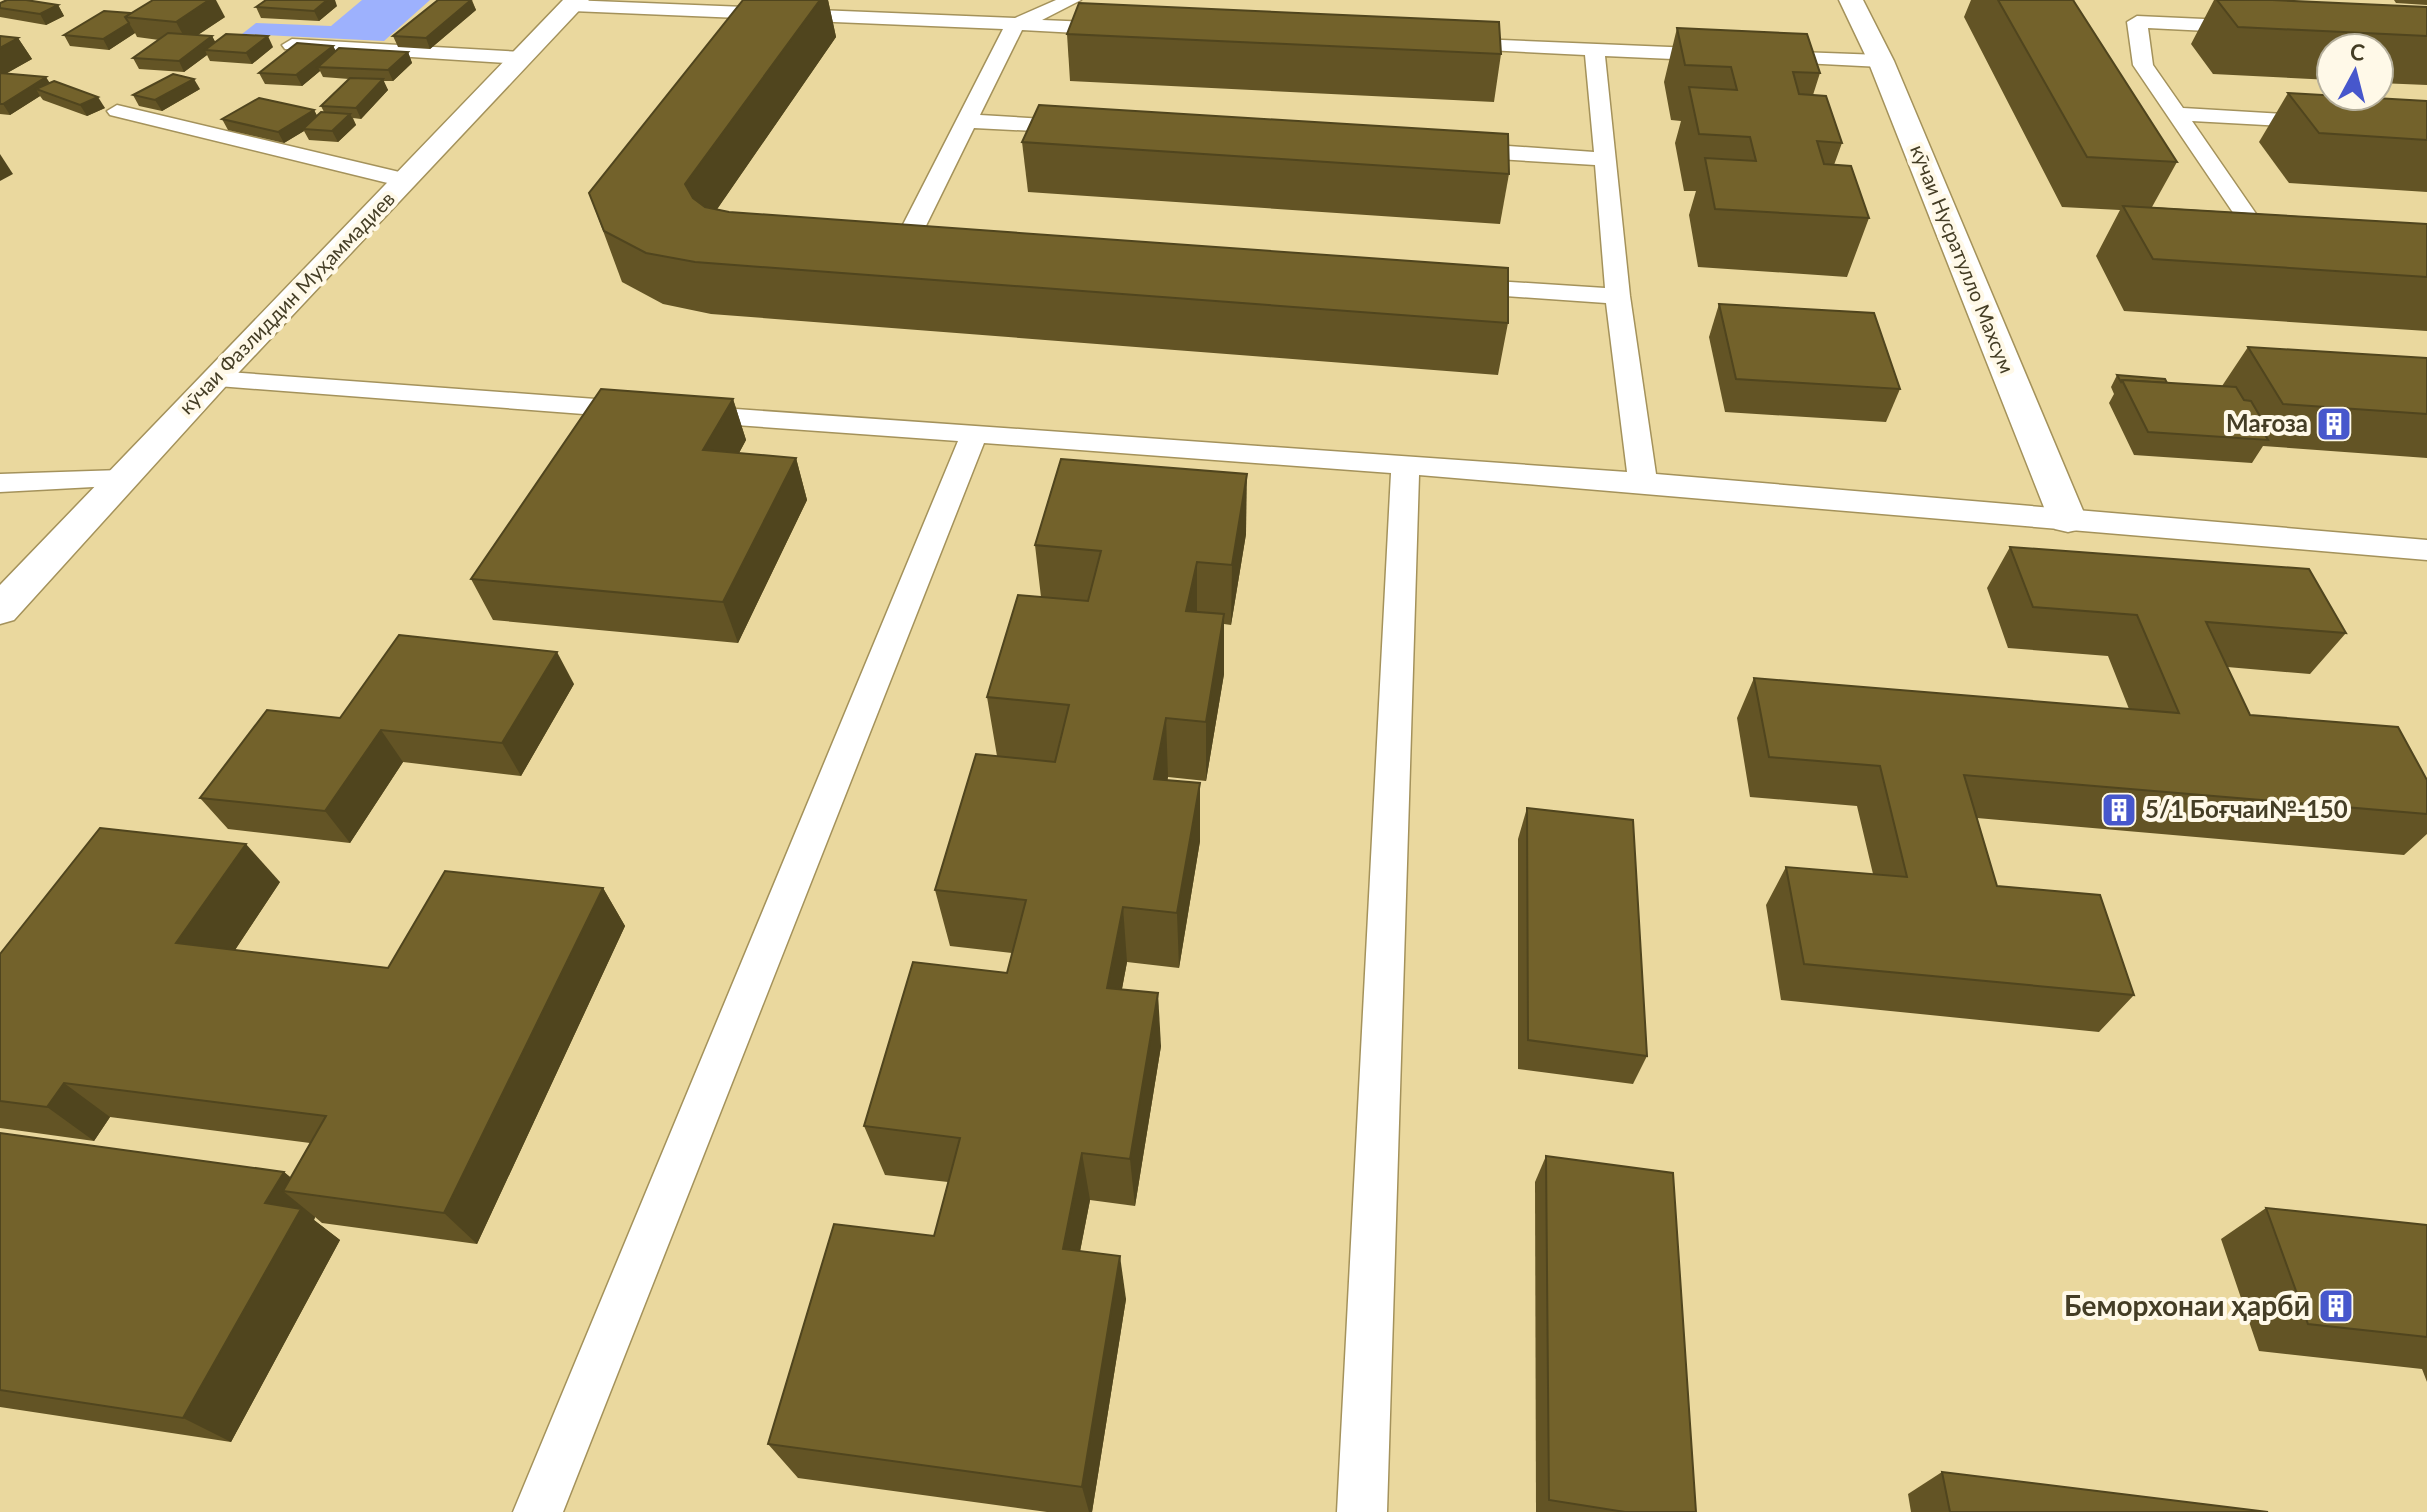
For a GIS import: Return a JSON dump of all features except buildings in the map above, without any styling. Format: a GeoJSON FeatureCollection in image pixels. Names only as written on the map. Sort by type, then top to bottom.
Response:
{"type":"FeatureCollection","features":[{"type":"Feature","properties":{"kind":"street","name":"кӯчаи Нусратулло Махсум"},"geometry":{"type":"LineString","coordinates":[[1851,0],[1881,61],[2068,520]]}},
{"type":"Feature","properties":{"kind":"street","name":"кӯчаи Фазлиддин Муҳаммадиев"},"geometry":{"type":"LineString","coordinates":[[0,610],[214,379],[575,3]]}},
{"type":"Feature","properties":{"kind":"lane"},"geometry":{"type":"LineString","coordinates":[[950,252],[903,248],[1015,24],[1072,0]]}},
{"type":"Feature","properties":{"kind":"lane"},"geometry":{"type":"LineString","coordinates":[[2137,22],[2170,0]]}},
{"type":"Feature","properties":{"kind":"lane"},"geometry":{"type":"LineString","coordinates":[[575,3],[1140,30]]}},
{"type":"Feature","properties":{"kind":"lane"},"geometry":{"type":"LineString","coordinates":[[2274,29],[2134,20],[2143,65],[2263,240],[2292,242]]}},
{"type":"Feature","properties":{"kind":"lane"},"geometry":{"type":"LineString","coordinates":[[1438,43],[1881,61]]}},
{"type":"Feature","properties":{"kind":"lane"},"geometry":{"type":"LineString","coordinates":[[292,45],[522,58]]}},
{"type":"Feature","properties":{"kind":"lane"},"geometry":{"type":"LineString","coordinates":[[1595,51],[1618,296],[1643,482]]}},
{"type":"Feature","properties":{"kind":"lane"},"geometry":{"type":"LineString","coordinates":[[117,111],[404,180]]}},
{"type":"Feature","properties":{"kind":"lane"},"geometry":{"type":"LineString","coordinates":[[2174,114],[2332,123]]}},
{"type":"Feature","properties":{"kind":"lane"},"geometry":{"type":"LineString","coordinates":[[969,121],[1095,128]]}},
{"type":"Feature","properties":{"kind":"lane"},"geometry":{"type":"LineString","coordinates":[[1437,148],[1606,159]]}},
{"type":"Feature","properties":{"kind":"lane"},"geometry":{"type":"LineString","coordinates":[[1443,285],[1618,296]]}},
{"type":"Feature","properties":{"kind":"lane"},"geometry":{"type":"LineString","coordinates":[[214,379],[1643,482],[2427,550]]}},
{"type":"Feature","properties":{"kind":"lane"},"geometry":{"type":"LineString","coordinates":[[538,1512],[974,435]]}},
{"type":"Feature","properties":{"kind":"lane"},"geometry":{"type":"LineString","coordinates":[[1362,1512],[1405,465]]}},
{"type":"Feature","properties":{"kind":"lane"},"geometry":{"type":"LineString","coordinates":[[0,483],[121,479]]}},
{"type":"Feature","properties":{"kind":"shaded area"},"geometry":{"type":"Polygon","coordinates":[[[362,0],[430,0],[384,41],[242,34],[256,23],[331,26],[362,0]]]}},
{"type":"Feature","properties":{"kind":"place","name":"Мағоза"},"geometry":{"type":"Point","coordinates":[2334,424]}},
{"type":"Feature","properties":{"kind":"place","name":"5/1 Боғчаи№-150"},"geometry":{"type":"Point","coordinates":[2119,810]}},
{"type":"Feature","properties":{"kind":"place","name":"Беморхонаи ҳарбӣ"},"geometry":{"type":"Point","coordinates":[2336,1306]}}]}
